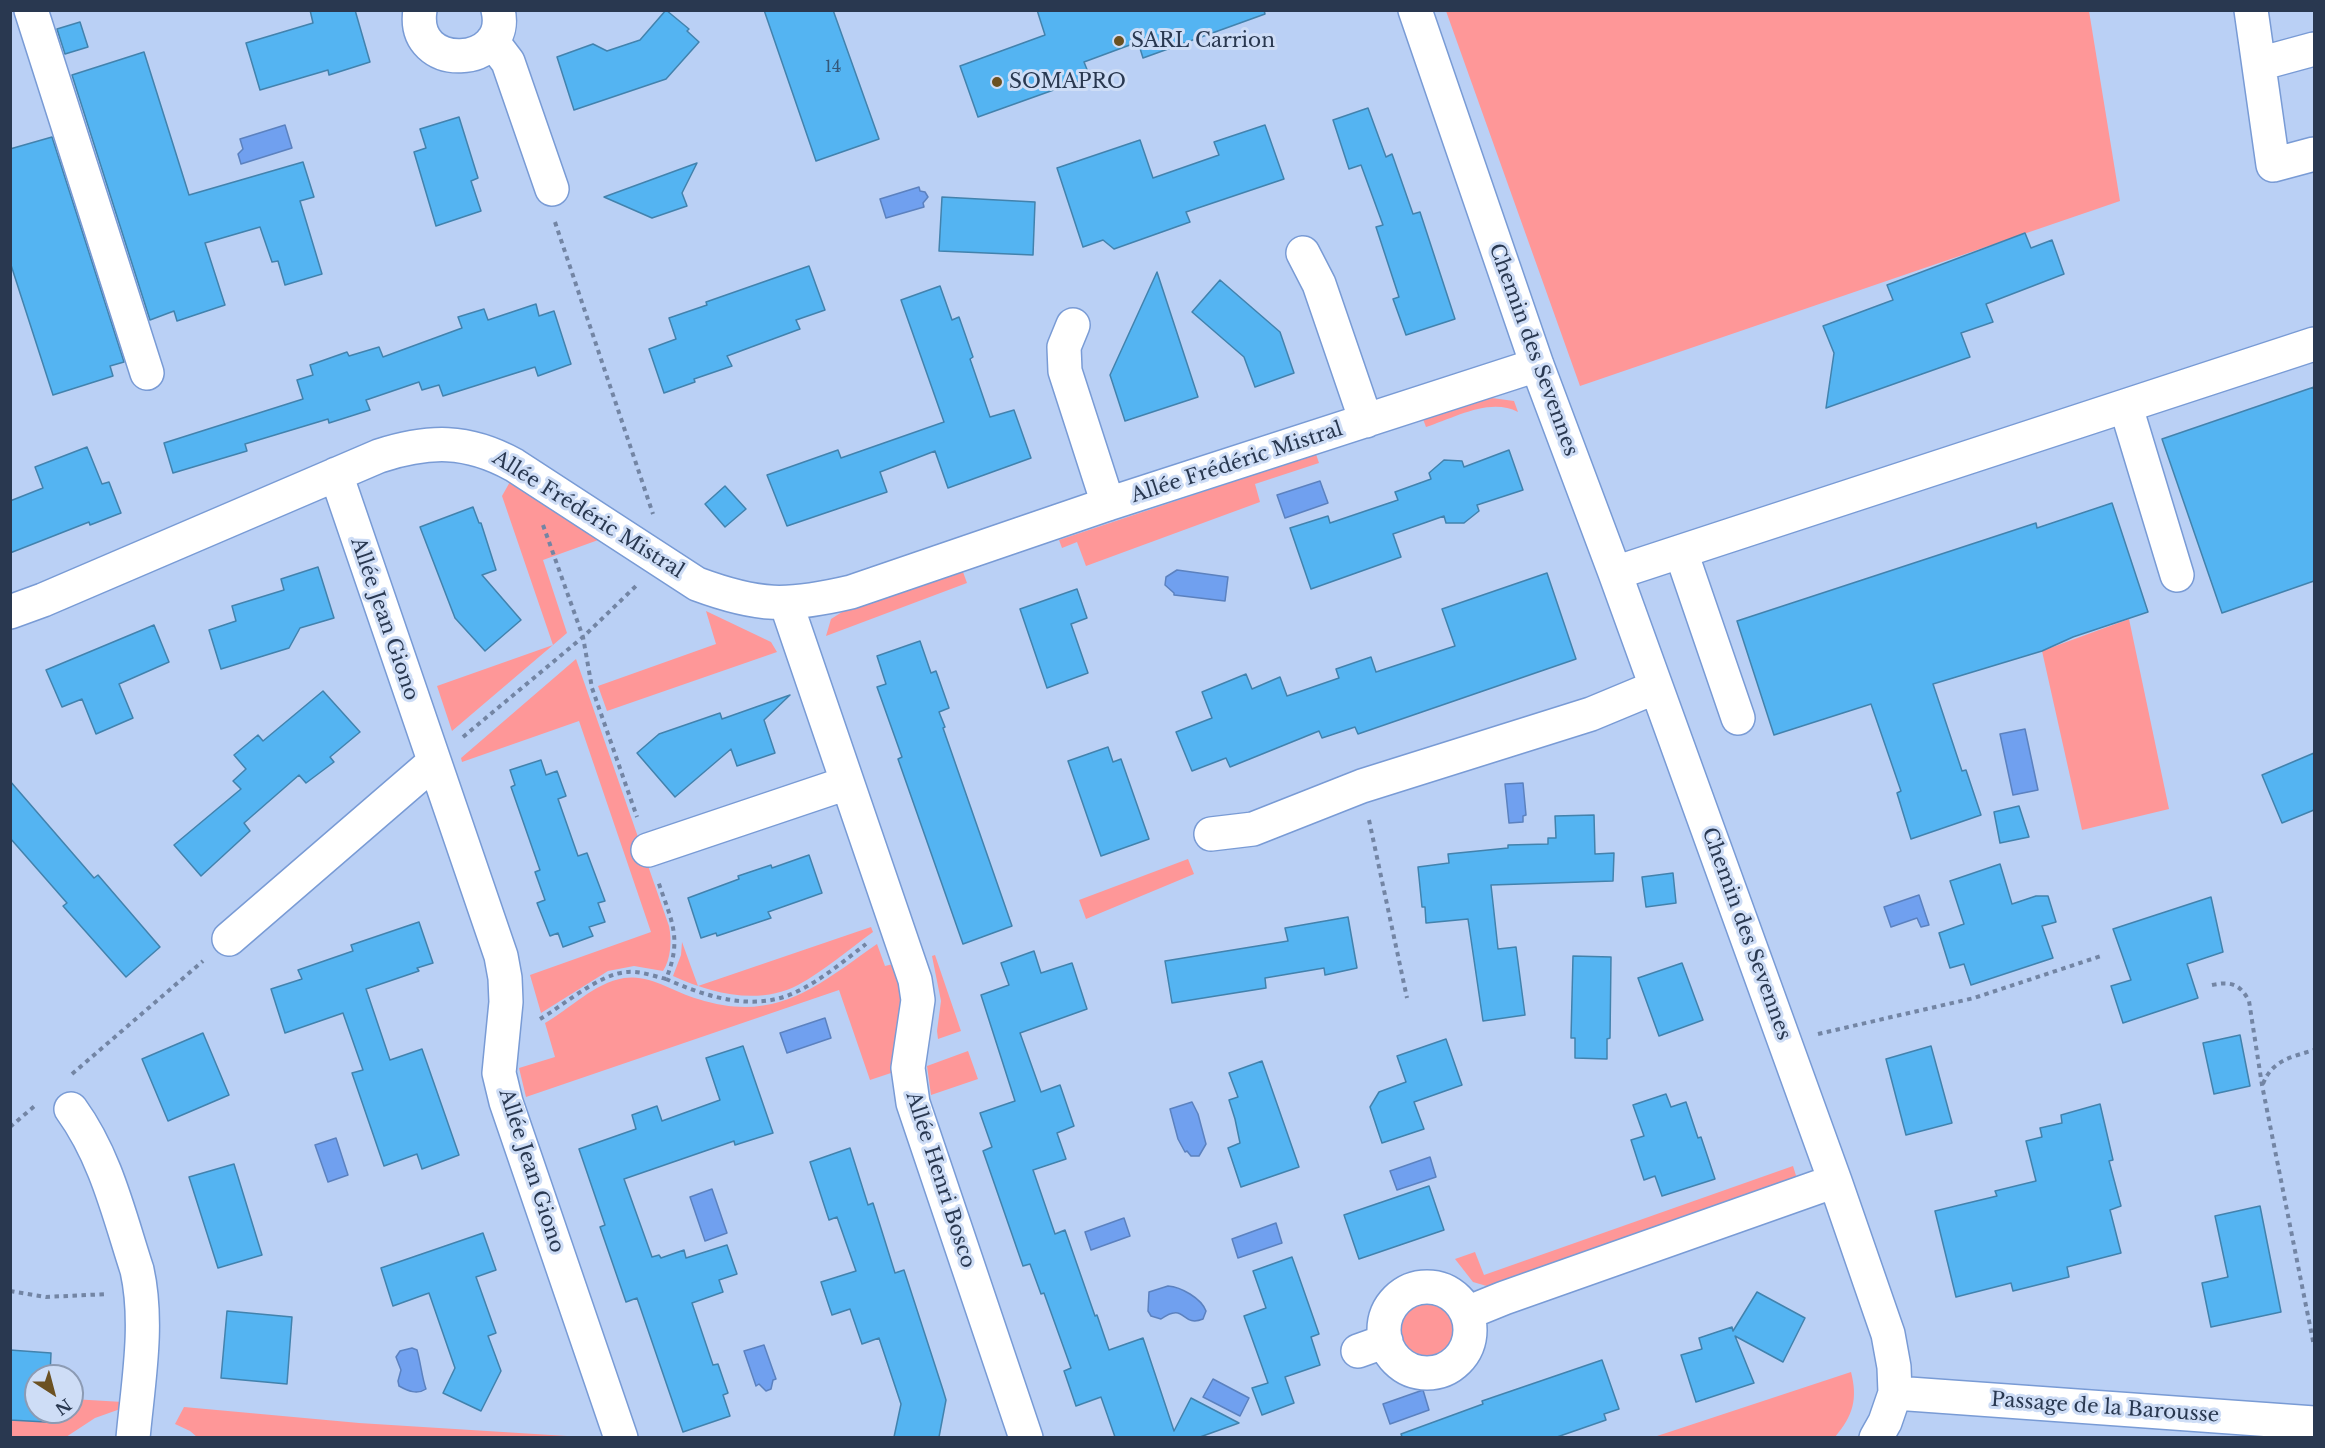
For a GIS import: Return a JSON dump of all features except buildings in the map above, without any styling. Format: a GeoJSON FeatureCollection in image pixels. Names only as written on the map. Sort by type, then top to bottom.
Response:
{"type":"FeatureCollection","features":[{"type":"Feature","properties":{"kind":"street"},"geometry":{"type":"LineString","coordinates":[[31,10],[147,373]]}},
{"type":"Feature","properties":{"kind":"street"},"geometry":{"type":"LineString","coordinates":[[420,10],[418,19],[429,45],[441,53],[454,57],[468,57],[481,51],[495,26]]}},
{"type":"Feature","properties":{"kind":"street","name":"Chemin des Sevennes"},"geometry":{"type":"LineString","coordinates":[[1415,10],[1537,365],[1836,1181],[1888,1334],[1894,1367],[1895,1393],[1885,1422],[1876,1437]]}},
{"type":"Feature","properties":{"kind":"street"},"geometry":{"type":"LineString","coordinates":[[2251,10],[2273,165],[2314,154]]}},
{"type":"Feature","properties":{"kind":"street"},"geometry":{"type":"LineString","coordinates":[[495,26],[552,189]]}},
{"type":"Feature","properties":{"kind":"street"},"geometry":{"type":"LineString","coordinates":[[2259,64],[2314,49]]}},
{"type":"Feature","properties":{"kind":"street","name":"Allée Frédéric Mistral"},"geometry":{"type":"LineString","coordinates":[[1303,253],[1319,284],[1366,421]]}},
{"type":"Feature","properties":{"kind":"street","name":"Allée Frédéric Mistral"},"geometry":{"type":"LineString","coordinates":[[1072,325],[1064,347],[1065,371],[1108,504]]}},
{"type":"Feature","properties":{"kind":"street"},"geometry":{"type":"LineString","coordinates":[[1615,573],[2314,344]]}},
{"type":"Feature","properties":{"kind":"street","name":"Allée Frédéric Mistral"},"geometry":{"type":"LineString","coordinates":[[10,612],[44,600],[336,474],[401,449],[440,444],[475,448],[494,454],[697,584],[729,596],[761,603],[815,600],[851,592],[1108,504],[1537,365]]}},
{"type":"Feature","properties":{"kind":"street"},"geometry":{"type":"LineString","coordinates":[[2126,407],[2177,574]]}},
{"type":"Feature","properties":{"kind":"street","name":"Allée Jean Giono"},"geometry":{"type":"LineString","coordinates":[[336,474],[501,957],[506,1002],[499,1073],[506,1102],[621,1437]]}},
{"type":"Feature","properties":{"kind":"street"},"geometry":{"type":"LineString","coordinates":[[1682,552],[1738,717]]}},
{"type":"Feature","properties":{"kind":"street","name":"Allée Henri Bosco"},"geometry":{"type":"LineString","coordinates":[[786,603],[915,980],[918,1000],[908,1068],[913,1103],[1026,1437]]}},
{"type":"Feature","properties":{"kind":"street"},"geometry":{"type":"LineString","coordinates":[[1211,834],[1253,829],[1362,786],[1591,714],[1656,687]]}},
{"type":"Feature","properties":{"kind":"street"},"geometry":{"type":"LineString","coordinates":[[229,939],[433,763]]}},
{"type":"Feature","properties":{"kind":"street"},"geometry":{"type":"LineString","coordinates":[[648,850],[847,783]]}},
{"type":"Feature","properties":{"kind":"street"},"geometry":{"type":"LineString","coordinates":[[68,1095],[99,1156],[142,1289],[142,1325],[133,1437]]}},
{"type":"Feature","properties":{"kind":"street"},"geometry":{"type":"LineString","coordinates":[[1467,1313],[1836,1181]]}},
{"type":"Feature","properties":{"kind":"street"},"geometry":{"type":"LineString","coordinates":[[1421,1287],[1435,1288],[1449,1293],[1459,1301],[1467,1313],[1470,1327],[1469,1341],[1463,1354],[1441,1371],[1427,1373],[1413,1371],[1401,1364],[1391,1353],[1372,1346],[1385,1326],[1388,1312],[1396,1301],[1408,1292],[1421,1287]]}},
{"type":"Feature","properties":{"kind":"street","name":"Passage de la Barousse"},"geometry":{"type":"LineString","coordinates":[[1895,1393],[2314,1423]]}},
{"type":"Feature","properties":{"kind":"path"},"geometry":{"type":"LineString","coordinates":[[543,524],[583,636],[592,688],[673,925],[676,945],[674,960],[666,979]]}},
{"type":"Feature","properties":{"kind":"path"},"geometry":{"type":"LineString","coordinates":[[1362,786],[1407,998]]}},
{"type":"Feature","properties":{"kind":"path"},"geometry":{"type":"LineString","coordinates":[[501,1042],[609,977],[630,972],[666,979],[700,994],[716,998],[748,1002],[784,997],[814,981],[896,922]]}},
{"type":"Feature","properties":{"kind":"path"},"geometry":{"type":"LineString","coordinates":[[68,1095],[229,939]]}},
{"type":"Feature","properties":{"kind":"path"},"geometry":{"type":"LineString","coordinates":[[1786,1046],[1823,1032],[1974,998],[2101,956]]}},
{"type":"Feature","properties":{"kind":"path"},"geometry":{"type":"LineString","coordinates":[[2212,986],[2226,982],[2237,985],[2249,1001],[2262,1085],[2314,1346]]}},
{"type":"Feature","properties":{"kind":"path"},"geometry":{"type":"LineString","coordinates":[[2262,1085],[2266,1075],[2274,1066],[2283,1060],[2314,1050]]}},
{"type":"Feature","properties":{"kind":"path"},"geometry":{"type":"LineString","coordinates":[[10,1127],[38,1104]]}},
{"type":"Feature","properties":{"kind":"path"},"geometry":{"type":"LineString","coordinates":[[10,1291],[46,1297],[71,1297],[142,1289]]}},
{"type":"Feature","properties":{"kind":"shaded area"},"geometry":{"type":"Polygon","coordinates":[[[1446,11],[2089,11],[2120,201],[1580,386],[1446,11]]]}},
{"type":"Feature","properties":{"kind":"shaded area"},"geometry":{"type":"Polygon","coordinates":[[[1492,398],[1514,401],[1518,412],[1507,408],[1484,408],[1472,410],[1426,427],[1423,419],[1480,400],[1492,398]]]}},
{"type":"Feature","properties":{"kind":"shaded area"},"geometry":{"type":"Polygon","coordinates":[[[1316,454],[1319,463],[1255,484],[1260,502],[1086,566],[1077,542],[1062,548],[1059,540],[1316,454]]]}},
{"type":"Feature","properties":{"kind":"shaded area"},"geometry":{"type":"Polygon","coordinates":[[[511,480],[601,539],[543,560],[567,633],[553,645],[502,496],[511,480]]]}},
{"type":"Feature","properties":{"kind":"shaded area"},"geometry":{"type":"Polygon","coordinates":[[[963,572],[967,583],[826,636],[831,619],[842,612],[963,572]]]}},
{"type":"Feature","properties":{"kind":"shaded area"},"geometry":{"type":"Polygon","coordinates":[[[706,611],[771,642],[777,652],[607,711],[598,686],[716,644],[706,611]]]}},
{"type":"Feature","properties":{"kind":"shaded area"},"geometry":{"type":"Polygon","coordinates":[[[2129,619],[2169,809],[2082,830],[2042,651],[2129,619]]]}},
{"type":"Feature","properties":{"kind":"shaded area"},"geometry":{"type":"Polygon","coordinates":[[[553,645],[452,731],[437,686],[553,645]]]}},
{"type":"Feature","properties":{"kind":"shaded area"},"geometry":{"type":"Polygon","coordinates":[[[576,659],[669,926],[670,949],[663,971],[634,966],[608,971],[541,1013],[530,975],[651,932],[579,721],[462,762],[461,758],[576,659]]]}},
{"type":"Feature","properties":{"kind":"shaded area"},"geometry":{"type":"Polygon","coordinates":[[[1188,859],[1194,874],[1086,919],[1079,900],[1188,859]]]}},
{"type":"Feature","properties":{"kind":"shaded area"},"geometry":{"type":"Polygon","coordinates":[[[871,927],[873,932],[817,973],[783,991],[751,996],[719,992],[698,986],[871,927]]]}},
{"type":"Feature","properties":{"kind":"shaded area"},"geometry":{"type":"Polygon","coordinates":[[[682,942],[698,986],[673,976],[681,955],[682,942]]]}},
{"type":"Feature","properties":{"kind":"shaded area"},"geometry":{"type":"Polygon","coordinates":[[[877,944],[885,966],[893,964],[902,991],[903,1008],[891,1073],[870,1080],[839,990],[526,1097],[519,1068],[555,1057],[545,1023],[603,985],[634,977],[653,981],[689,996],[726,1006],[750,1007],[773,1004],[794,997],[815,986],[877,944]]]}},
{"type":"Feature","properties":{"kind":"shaded area"},"geometry":{"type":"Polygon","coordinates":[[[935,955],[961,1031],[938,1039],[941,1001],[932,956],[935,955]]]}},
{"type":"Feature","properties":{"kind":"shaded area"},"geometry":{"type":"Polygon","coordinates":[[[968,1051],[978,1079],[931,1095],[927,1066],[968,1051]]]}},
{"type":"Feature","properties":{"kind":"shaded area"},"geometry":{"type":"Polygon","coordinates":[[[1793,1166],[1798,1182],[1490,1287],[1473,1282],[1455,1259],[1475,1252],[1484,1275],[1793,1166]]]}},
{"type":"Feature","properties":{"kind":"shaded area"},"geometry":{"type":"Polygon","coordinates":[[[1427,1300],[1449,1309],[1458,1331],[1449,1353],[1427,1362],[1405,1353],[1396,1331],[1405,1309],[1427,1300]]]}},
{"type":"Feature","properties":{"kind":"shaded area"},"geometry":{"type":"Polygon","coordinates":[[[1851,1372],[1854,1399],[1846,1422],[1835,1437],[1654,1437],[1851,1372]]]}},
{"type":"Feature","properties":{"kind":"shaded area"},"geometry":{"type":"Polygon","coordinates":[[[84,1400],[123,1402],[123,1408],[95,1418],[66,1437],[11,1437],[10,1420],[24,1421],[24,1424],[84,1424],[84,1400]]]}},
{"type":"Feature","properties":{"kind":"shaded area"},"geometry":{"type":"Polygon","coordinates":[[[184,1407],[359,1423],[583,1437],[197,1437],[175,1424],[184,1407]]]}},
{"type":"Feature","properties":{"kind":"water"},"geometry":{"type":"Polygon","coordinates":[[[285,125],[292,148],[241,164],[238,154],[243,149],[240,139],[285,125]]]}},
{"type":"Feature","properties":{"kind":"water"},"geometry":{"type":"Polygon","coordinates":[[[919,187],[920,191],[925,192],[928,197],[923,203],[924,207],[886,218],[880,199],[919,187]]]}},
{"type":"Feature","properties":{"kind":"water"},"geometry":{"type":"Polygon","coordinates":[[[1320,481],[1328,503],[1285,518],[1277,495],[1320,481]]]}},
{"type":"Feature","properties":{"kind":"water"},"geometry":{"type":"Polygon","coordinates":[[[1177,570],[1228,577],[1225,601],[1174,595],[1165,585],[1166,577],[1177,570]]]}},
{"type":"Feature","properties":{"kind":"water"},"geometry":{"type":"Polygon","coordinates":[[[2025,729],[2038,790],[2013,795],[2000,734],[2025,729]]]}},
{"type":"Feature","properties":{"kind":"water"},"geometry":{"type":"Polygon","coordinates":[[[1523,783],[1526,815],[1523,816],[1523,822],[1509,823],[1505,784],[1523,783]]]}},
{"type":"Feature","properties":{"kind":"water"},"geometry":{"type":"Polygon","coordinates":[[[1919,895],[1929,925],[1921,927],[1917,918],[1891,927],[1884,907],[1919,895]]]}},
{"type":"Feature","properties":{"kind":"water"},"geometry":{"type":"Polygon","coordinates":[[[825,1018],[831,1038],[787,1053],[780,1033],[825,1018]]]}},
{"type":"Feature","properties":{"kind":"water"},"geometry":{"type":"Polygon","coordinates":[[[1192,1102],[1198,1114],[1206,1144],[1199,1156],[1191,1156],[1187,1151],[1185,1152],[1178,1139],[1170,1109],[1192,1102]]]}},
{"type":"Feature","properties":{"kind":"water"},"geometry":{"type":"Polygon","coordinates":[[[336,1138],[348,1175],[328,1182],[315,1145],[336,1138]]]}},
{"type":"Feature","properties":{"kind":"water"},"geometry":{"type":"Polygon","coordinates":[[[1430,1157],[1436,1177],[1397,1190],[1390,1171],[1430,1157]]]}},
{"type":"Feature","properties":{"kind":"water"},"geometry":{"type":"Polygon","coordinates":[[[712,1189],[727,1233],[705,1241],[690,1197],[712,1189]]]}},
{"type":"Feature","properties":{"kind":"water"},"geometry":{"type":"Polygon","coordinates":[[[1124,1218],[1130,1236],[1091,1250],[1085,1232],[1124,1218]]]}},
{"type":"Feature","properties":{"kind":"water"},"geometry":{"type":"Polygon","coordinates":[[[1276,1223],[1282,1243],[1238,1258],[1232,1239],[1276,1223]]]}},
{"type":"Feature","properties":{"kind":"water"},"geometry":{"type":"Polygon","coordinates":[[[1168,1286],[1184,1291],[1200,1302],[1206,1311],[1203,1319],[1191,1320],[1179,1313],[1169,1314],[1161,1319],[1151,1316],[1148,1311],[1149,1292],[1168,1286]]]}},
{"type":"Feature","properties":{"kind":"water"},"geometry":{"type":"Polygon","coordinates":[[[764,1345],[776,1379],[773,1380],[771,1389],[766,1391],[759,1384],[756,1386],[744,1351],[764,1345]]]}},
{"type":"Feature","properties":{"kind":"water"},"geometry":{"type":"Polygon","coordinates":[[[412,1348],[417,1350],[426,1389],[419,1392],[402,1388],[398,1381],[401,1370],[396,1357],[400,1351],[412,1348]]]}},
{"type":"Feature","properties":{"kind":"water"},"geometry":{"type":"Polygon","coordinates":[[[1213,1379],[1249,1398],[1240,1416],[1203,1397],[1213,1379]]]}},
{"type":"Feature","properties":{"kind":"water"},"geometry":{"type":"Polygon","coordinates":[[[1423,1390],[1429,1410],[1390,1424],[1383,1404],[1423,1390]]]}},
{"type":"Feature","properties":{"kind":"place","name":"SARL Carrion"},"geometry":{"type":"Point","coordinates":[1119,41]}},
{"type":"Feature","properties":{"kind":"place","name":"SOMAPRO"},"geometry":{"type":"Point","coordinates":[997,82]}}]}
